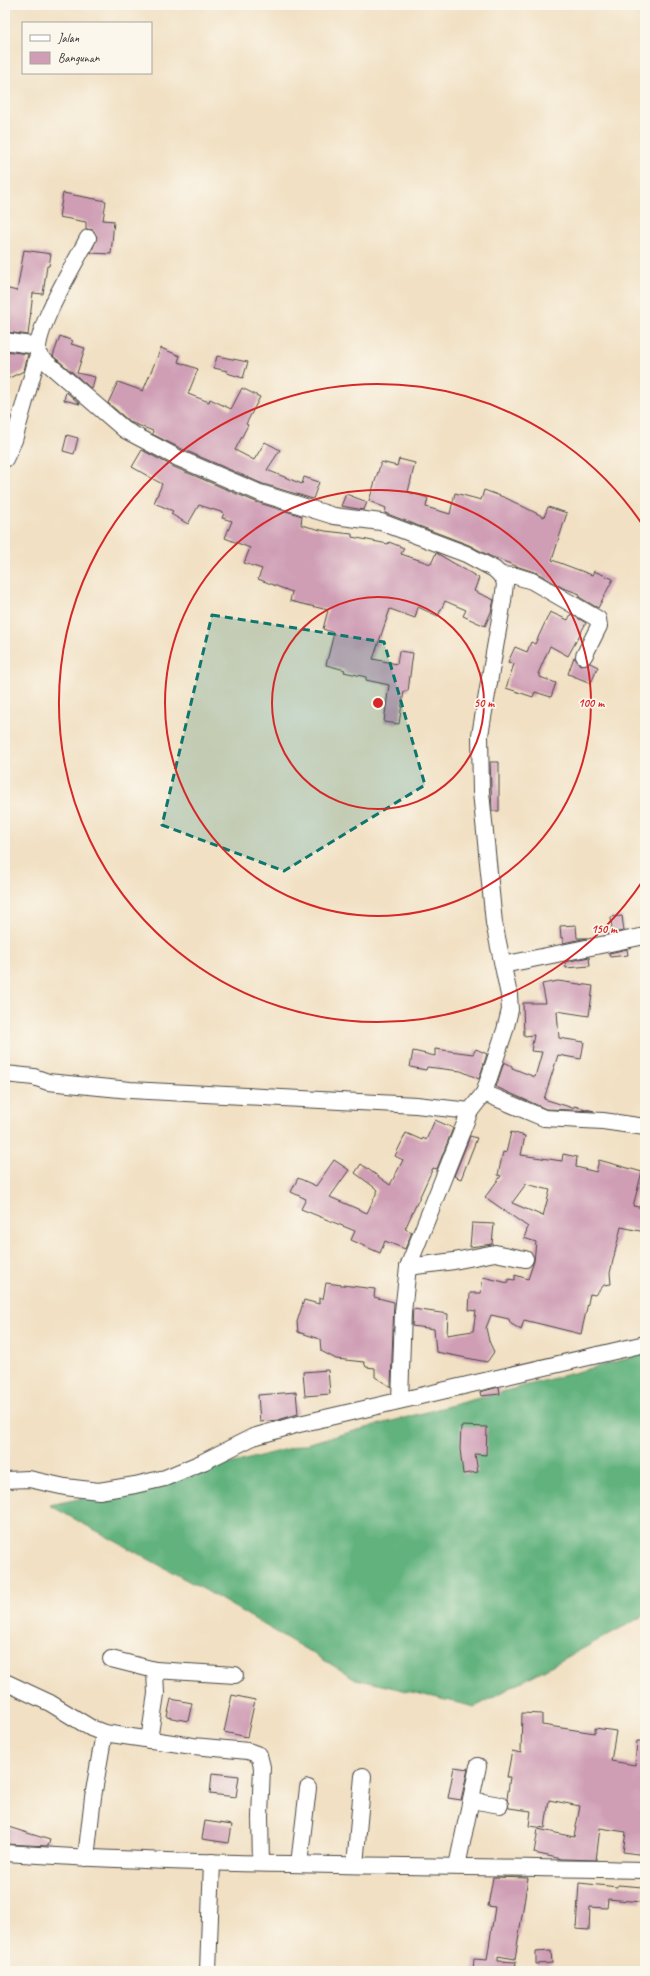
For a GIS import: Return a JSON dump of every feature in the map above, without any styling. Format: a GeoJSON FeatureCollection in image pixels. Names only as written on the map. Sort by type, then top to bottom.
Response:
{"type":"FeatureCollection","features":[{"type":"Feature","properties":{"kind":"street"},"geometry":{"type":"LineString","coordinates":[[5,459],[14,440],[37,351],[50,310],[88,238]]}},
{"type":"Feature","properties":{"kind":"street"},"geometry":{"type":"LineString","coordinates":[[5,341],[37,351],[125,430],[178,458],[260,493],[334,516],[369,520],[394,527],[466,554],[494,569],[500,575],[505,584],[480,735],[481,792],[494,922],[509,995],[510,1010],[505,1030],[484,1093],[470,1112],[408,1267],[403,1312],[400,1400]]}},
{"type":"Feature","properties":{"kind":"street"},"geometry":{"type":"LineString","coordinates":[[500,575],[516,576],[532,581],[598,619],[599,622],[597,630],[584,656]]}},
{"type":"Feature","properties":{"kind":"street"},"geometry":{"type":"LineString","coordinates":[[503,965],[645,936]]}},
{"type":"Feature","properties":{"kind":"street"},"geometry":{"type":"LineString","coordinates":[[5,1074],[34,1076],[48,1082],[130,1090],[416,1105],[470,1112]]}},
{"type":"Feature","properties":{"kind":"street"},"geometry":{"type":"LineString","coordinates":[[484,1093],[544,1118],[603,1121],[645,1126]]}},
{"type":"Feature","properties":{"kind":"street"},"geometry":{"type":"LineString","coordinates":[[408,1267],[454,1261],[495,1253],[526,1258]]}},
{"type":"Feature","properties":{"kind":"street"},"geometry":{"type":"LineString","coordinates":[[5,1480],[29,1479],[66,1487],[99,1491],[166,1478],[203,1462],[253,1437],[400,1400],[506,1377],[600,1353],[645,1344]]}},
{"type":"Feature","properties":{"kind":"street"},"geometry":{"type":"LineString","coordinates":[[111,1659],[155,1670],[235,1675]]}},
{"type":"Feature","properties":{"kind":"street"},"geometry":{"type":"LineString","coordinates":[[149,1740],[156,1694],[155,1670]]}},
{"type":"Feature","properties":{"kind":"street"},"geometry":{"type":"LineString","coordinates":[[5,1682],[50,1703],[91,1728],[104,1733],[149,1740],[248,1751],[259,1755],[262,1767],[260,1817],[261,1863]]}},
{"type":"Feature","properties":{"kind":"street"},"geometry":{"type":"LineString","coordinates":[[86,1858],[93,1798],[104,1733]]}},
{"type":"Feature","properties":{"kind":"street"},"geometry":{"type":"LineString","coordinates":[[457,1866],[478,1766]]}},
{"type":"Feature","properties":{"kind":"street"},"geometry":{"type":"LineString","coordinates":[[355,1865],[363,1776]]}},
{"type":"Feature","properties":{"kind":"street"},"geometry":{"type":"LineString","coordinates":[[299,1864],[308,1788]]}},
{"type":"Feature","properties":{"kind":"street"},"geometry":{"type":"LineString","coordinates":[[471,1800],[500,1805]]}},
{"type":"Feature","properties":{"kind":"street"},"geometry":{"type":"LineString","coordinates":[[5,1853],[86,1858],[212,1862],[645,1870]]}},
{"type":"Feature","properties":{"kind":"street"},"geometry":{"type":"LineString","coordinates":[[208,1971],[212,1862]]}},
{"type":"Feature","properties":{"kind":"highlighted area"},"geometry":{"type":"Polygon","coordinates":[[[212,615],[384,642],[425,785],[284,871],[162,825],[212,615]]]}},
{"type":"Feature","properties":{"kind":"green space"},"geometry":{"type":"Polygon","coordinates":[[[645,1354],[645,1615],[475,1707],[356,1679],[205,1590],[49,1505],[162,1482],[645,1354]]]}},
{"type":"Feature","properties":{"kind":"building"},"geometry":{"type":"Polygon","coordinates":[[[63,193],[106,201],[103,220],[114,221],[111,254],[91,253],[97,237],[93,230],[86,229],[86,222],[59,217],[63,193]]]}},
{"type":"Feature","properties":{"kind":"building"},"geometry":{"type":"Polygon","coordinates":[[[24,250],[51,254],[49,266],[47,266],[43,294],[33,293],[28,335],[7,332],[8,323],[5,323],[5,288],[17,291],[24,250]]]}},
{"type":"Feature","properties":{"kind":"building"},"geometry":{"type":"Polygon","coordinates":[[[60,336],[73,341],[71,344],[85,348],[77,373],[95,377],[92,389],[53,356],[60,336]]]}},
{"type":"Feature","properties":{"kind":"building"},"geometry":{"type":"Polygon","coordinates":[[[161,348],[180,356],[178,362],[198,369],[188,394],[209,402],[210,399],[231,409],[242,388],[260,397],[235,450],[254,460],[265,442],[280,450],[267,470],[302,484],[304,477],[319,482],[313,499],[263,484],[182,449],[152,434],[153,431],[130,422],[108,403],[118,382],[143,391],[161,348]]]}},
{"type":"Feature","properties":{"kind":"building"},"geometry":{"type":"Polygon","coordinates":[[[5,351],[28,354],[24,371],[5,380],[5,351]]]}},
{"type":"Feature","properties":{"kind":"building"},"geometry":{"type":"Polygon","coordinates":[[[217,356],[248,362],[243,378],[227,373],[227,371],[214,368],[217,356]]]}},
{"type":"Feature","properties":{"kind":"building"},"geometry":{"type":"Polygon","coordinates":[[[66,392],[80,404],[64,400],[66,392]]]}},
{"type":"Feature","properties":{"kind":"building"},"geometry":{"type":"Polygon","coordinates":[[[67,435],[78,438],[74,454],[63,451],[67,435]]]}},
{"type":"Feature","properties":{"kind":"building"},"geometry":{"type":"Polygon","coordinates":[[[142,450],[174,467],[256,502],[302,516],[301,525],[325,531],[352,534],[352,537],[388,544],[389,542],[404,548],[401,554],[431,564],[436,553],[438,554],[479,578],[474,591],[494,600],[485,626],[463,616],[466,610],[445,601],[438,616],[418,607],[415,618],[390,609],[373,659],[397,664],[399,651],[413,653],[408,691],[404,691],[399,724],[384,722],[389,685],[366,680],[366,677],[344,672],[345,670],[326,665],[334,633],[323,629],[328,610],[290,601],[292,592],[258,579],[262,569],[244,563],[250,548],[225,538],[232,521],[222,518],[224,513],[199,505],[188,524],[171,514],[173,511],[154,503],[162,484],[132,467],[142,450]]]}},
{"type":"Feature","properties":{"kind":"building"},"geometry":{"type":"Polygon","coordinates":[[[399,459],[415,463],[408,492],[428,498],[426,507],[450,514],[455,493],[481,500],[484,490],[506,498],[544,517],[548,507],[567,513],[552,560],[592,575],[594,571],[613,579],[598,608],[579,597],[580,594],[563,588],[537,573],[490,556],[469,545],[385,513],[386,508],[369,501],[381,462],[397,466],[399,459]]]}},
{"type":"Feature","properties":{"kind":"building"},"geometry":{"type":"Polygon","coordinates":[[[346,494],[367,502],[364,510],[341,506],[346,494]]]}},
{"type":"Feature","properties":{"kind":"building"},"geometry":{"type":"Polygon","coordinates":[[[550,612],[568,620],[571,614],[586,623],[568,656],[550,646],[538,674],[540,674],[540,677],[556,683],[551,697],[535,692],[533,697],[506,688],[514,664],[508,662],[515,647],[527,652],[531,642],[535,644],[550,612]]]}},
{"type":"Feature","properties":{"kind":"building"},"geometry":{"type":"Polygon","coordinates":[[[574,657],[580,665],[590,663],[598,667],[591,683],[568,674],[574,657]]]}},
{"type":"Feature","properties":{"kind":"building"},"geometry":{"type":"Polygon","coordinates":[[[490,762],[499,762],[499,811],[492,811],[490,762]]]}},
{"type":"Feature","properties":{"kind":"building"},"geometry":{"type":"Polygon","coordinates":[[[622,916],[624,931],[606,934],[606,930],[612,929],[611,917],[622,916]]]}},
{"type":"Feature","properties":{"kind":"building"},"geometry":{"type":"Polygon","coordinates":[[[576,925],[577,938],[587,938],[563,943],[560,926],[576,925]]]}},
{"type":"Feature","properties":{"kind":"building"},"geometry":{"type":"Polygon","coordinates":[[[627,949],[628,955],[610,957],[609,953],[627,949]]]}},
{"type":"Feature","properties":{"kind":"building"},"geometry":{"type":"Polygon","coordinates":[[[589,957],[590,966],[566,968],[565,962],[589,957]]]}},
{"type":"Feature","properties":{"kind":"building"},"geometry":{"type":"Polygon","coordinates":[[[558,981],[593,986],[589,1016],[557,1011],[559,1038],[584,1042],[581,1059],[558,1055],[544,1099],[573,1108],[574,1106],[594,1111],[546,1109],[496,1087],[504,1062],[512,1066],[512,1068],[535,1077],[542,1052],[531,1051],[534,1035],[524,1036],[523,1003],[546,1003],[542,984],[558,981]]]}},
{"type":"Feature","properties":{"kind":"building"},"geometry":{"type":"Polygon","coordinates":[[[435,1049],[473,1054],[476,1049],[487,1054],[479,1079],[461,1071],[427,1067],[426,1070],[410,1067],[413,1051],[435,1056],[435,1049]]]}},
{"type":"Feature","properties":{"kind":"building"},"geometry":{"type":"Polygon","coordinates":[[[435,1120],[453,1128],[437,1169],[433,1168],[405,1229],[412,1232],[405,1249],[385,1241],[380,1253],[351,1240],[355,1231],[301,1209],[306,1199],[291,1192],[298,1178],[316,1186],[334,1160],[349,1170],[330,1197],[367,1213],[378,1190],[355,1173],[361,1164],[390,1185],[403,1160],[395,1156],[406,1133],[422,1140],[423,1138],[426,1140],[435,1120]]]}},
{"type":"Feature","properties":{"kind":"building"},"geometry":{"type":"Polygon","coordinates":[[[511,1132],[525,1136],[521,1155],[562,1161],[563,1154],[577,1157],[576,1167],[596,1172],[599,1160],[642,1172],[633,1206],[645,1208],[645,1232],[621,1227],[610,1273],[611,1284],[604,1285],[595,1295],[590,1294],[581,1334],[524,1320],[521,1330],[510,1323],[509,1319],[491,1315],[486,1328],[489,1341],[494,1352],[487,1362],[436,1352],[434,1329],[412,1326],[413,1309],[448,1314],[447,1335],[473,1331],[476,1311],[469,1310],[470,1293],[481,1293],[483,1277],[508,1283],[508,1279],[515,1280],[515,1275],[528,1279],[534,1261],[536,1242],[524,1238],[528,1227],[485,1197],[501,1176],[498,1175],[503,1152],[506,1153],[511,1132]],[[526,1184],[512,1203],[543,1216],[550,1190],[526,1184]]]}},
{"type":"Feature","properties":{"kind":"building"},"geometry":{"type":"Polygon","coordinates":[[[470,1136],[477,1138],[461,1179],[454,1176],[470,1136]]]}},
{"type":"Feature","properties":{"kind":"building"},"geometry":{"type":"Polygon","coordinates":[[[472,1223],[494,1224],[492,1244],[470,1247],[472,1223]]]}},
{"type":"Feature","properties":{"kind":"building"},"geometry":{"type":"Polygon","coordinates":[[[326,1283],[375,1289],[374,1297],[394,1302],[391,1387],[375,1377],[375,1368],[366,1367],[364,1362],[336,1359],[321,1351],[320,1339],[298,1332],[297,1322],[304,1300],[319,1304],[319,1298],[323,1299],[326,1283]]]}},
{"type":"Feature","properties":{"kind":"building"},"geometry":{"type":"Polygon","coordinates":[[[328,1370],[330,1394],[305,1396],[303,1372],[328,1370]]]}},
{"type":"Feature","properties":{"kind":"building"},"geometry":{"type":"Polygon","coordinates":[[[499,1387],[500,1394],[481,1396],[480,1392],[499,1387]]]}},
{"type":"Feature","properties":{"kind":"building"},"geometry":{"type":"Polygon","coordinates":[[[296,1392],[298,1414],[278,1420],[260,1422],[258,1395],[296,1392]]]}},
{"type":"Feature","properties":{"kind":"building"},"geometry":{"type":"Polygon","coordinates":[[[461,1426],[487,1427],[486,1455],[475,1454],[478,1472],[463,1474],[460,1449],[461,1426]]]}},
{"type":"Feature","properties":{"kind":"building"},"geometry":{"type":"Polygon","coordinates":[[[232,1695],[255,1700],[247,1737],[224,1732],[232,1695]]]}},
{"type":"Feature","properties":{"kind":"building"},"geometry":{"type":"Polygon","coordinates":[[[171,1699],[192,1703],[188,1721],[167,1717],[171,1699]]]}},
{"type":"Feature","properties":{"kind":"building"},"geometry":{"type":"Polygon","coordinates":[[[522,1713],[542,1714],[542,1725],[595,1733],[595,1728],[616,1731],[611,1761],[635,1765],[637,1741],[645,1741],[645,1855],[623,1852],[626,1832],[600,1828],[596,1860],[562,1859],[534,1853],[538,1829],[574,1837],[580,1806],[549,1800],[545,1828],[529,1826],[531,1811],[509,1808],[507,1799],[510,1777],[507,1777],[512,1751],[521,1753],[522,1713]]]}},
{"type":"Feature","properties":{"kind":"building"},"geometry":{"type":"Polygon","coordinates":[[[454,1767],[468,1769],[461,1800],[448,1798],[454,1767]]]}},
{"type":"Feature","properties":{"kind":"building"},"geometry":{"type":"Polygon","coordinates":[[[212,1773],[239,1776],[236,1797],[210,1794],[212,1773]]]}},
{"type":"Feature","properties":{"kind":"building"},"geometry":{"type":"Polygon","coordinates":[[[205,1821],[232,1825],[229,1843],[202,1839],[205,1821]]]}},
{"type":"Feature","properties":{"kind":"building"},"geometry":{"type":"Polygon","coordinates":[[[5,1826],[50,1840],[48,1846],[5,1844],[5,1826]]]}},
{"type":"Feature","properties":{"kind":"building"},"geometry":{"type":"Polygon","coordinates":[[[493,1877],[528,1878],[515,1959],[498,1956],[498,1961],[516,1962],[515,1971],[473,1971],[474,1959],[487,1960],[495,1907],[488,1906],[493,1877]]]}},
{"type":"Feature","properties":{"kind":"building"},"geometry":{"type":"Polygon","coordinates":[[[579,1883],[618,1887],[618,1885],[643,1887],[641,1902],[608,1899],[607,1908],[590,1907],[589,1930],[576,1929],[579,1883]]]}},
{"type":"Feature","properties":{"kind":"building"},"geometry":{"type":"Polygon","coordinates":[[[551,1951],[552,1963],[536,1964],[536,1952],[551,1951]]]}}]}
